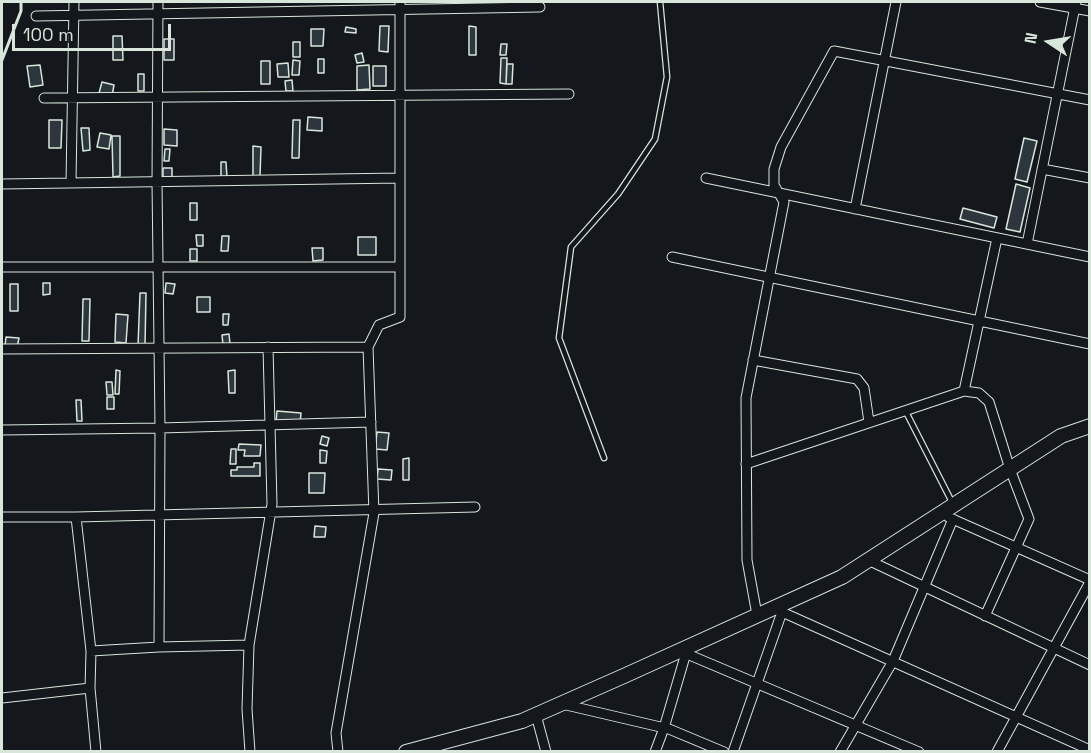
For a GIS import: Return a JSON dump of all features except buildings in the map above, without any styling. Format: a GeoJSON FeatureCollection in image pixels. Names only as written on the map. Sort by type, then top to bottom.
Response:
{"type":"FeatureCollection","features":[{"type":"Feature","properties":{"kind":"street"},"geometry":{"type":"LineString","coordinates":[[71,183],[74,2]]}},
{"type":"Feature","properties":{"kind":"street"},"geometry":{"type":"LineString","coordinates":[[158,2],[159,647]]}},
{"type":"Feature","properties":{"kind":"street"},"geometry":{"type":"LineString","coordinates":[[855,209],[896,2]]}},
{"type":"Feature","properties":{"kind":"street"},"geometry":{"type":"LineString","coordinates":[[1040,2],[1075,5],[1089,11]]}},
{"type":"Feature","properties":{"kind":"street"},"geometry":{"type":"LineString","coordinates":[[1027,244],[1075,5]]}},
{"type":"Feature","properties":{"kind":"street"},"geometry":{"type":"LineString","coordinates":[[36,16],[400,6],[540,7]]}},
{"type":"Feature","properties":{"kind":"street"},"geometry":{"type":"LineString","coordinates":[[338,752],[336,733],[374,510],[368,347],[380,325],[400,317],[400,6]]}},
{"type":"Feature","properties":{"kind":"street"},"geometry":{"type":"LineString","coordinates":[[757,615],[747,560],[746,398],[784,202],[774,185],[774,169],[781,147],[834,51],[1089,100]]}},
{"type":"Feature","properties":{"kind":"street"},"geometry":{"type":"LineString","coordinates":[[44,98],[569,94]]}},
{"type":"Feature","properties":{"kind":"street"},"geometry":{"type":"LineString","coordinates":[[1042,169],[1089,178]]}},
{"type":"Feature","properties":{"kind":"street"},"geometry":{"type":"LineString","coordinates":[[2,184],[400,178]]}},
{"type":"Feature","properties":{"kind":"street"},"geometry":{"type":"LineString","coordinates":[[705,178],[1089,257]]}},
{"type":"Feature","properties":{"kind":"street"},"geometry":{"type":"LineString","coordinates":[[964,391],[997,238]]}},
{"type":"Feature","properties":{"kind":"street"},"geometry":{"type":"LineString","coordinates":[[672,257],[1089,344]]}},
{"type":"Feature","properties":{"kind":"street"},"geometry":{"type":"LineString","coordinates":[[2,267],[400,267]]}},
{"type":"Feature","properties":{"kind":"street"},"geometry":{"type":"LineString","coordinates":[[250,752],[247,710],[249,645],[272,504],[268,347]]}},
{"type":"Feature","properties":{"kind":"street"},"geometry":{"type":"LineString","coordinates":[[2,349],[368,347]]}},
{"type":"Feature","properties":{"kind":"street"},"geometry":{"type":"LineString","coordinates":[[753,360],[857,379],[864,388],[869,423]]}},
{"type":"Feature","properties":{"kind":"street"},"geometry":{"type":"LineString","coordinates":[[746,464],[964,391],[979,393],[989,402],[1010,469],[1029,519],[985,616]]}},
{"type":"Feature","properties":{"kind":"street"},"geometry":{"type":"LineString","coordinates":[[2,430],[371,422]]}},
{"type":"Feature","properties":{"kind":"street"},"geometry":{"type":"LineString","coordinates":[[406,752],[522,721],[683,652],[757,615],[779,609],[842,577],[949,513],[1061,436],[1089,426]]}},
{"type":"Feature","properties":{"kind":"street"},"geometry":{"type":"LineString","coordinates":[[2,517],[475,507]]}},
{"type":"Feature","properties":{"kind":"street"},"geometry":{"type":"LineString","coordinates":[[949,513],[1089,581],[997,752]]}},
{"type":"Feature","properties":{"kind":"street"},"geometry":{"type":"LineString","coordinates":[[840,752],[893,661],[925,587],[949,513]]}},
{"type":"Feature","properties":{"kind":"street"},"geometry":{"type":"LineString","coordinates":[[76,517],[91,651],[90,688],[96,752]]}},
{"type":"Feature","properties":{"kind":"street"},"geometry":{"type":"LineString","coordinates":[[868,560],[1089,665]]}},
{"type":"Feature","properties":{"kind":"street"},"geometry":{"type":"LineString","coordinates":[[779,609],[1089,750]]}},
{"type":"Feature","properties":{"kind":"street"},"geometry":{"type":"LineString","coordinates":[[733,752],[779,609]]}},
{"type":"Feature","properties":{"kind":"street"},"geometry":{"type":"LineString","coordinates":[[91,651],[249,645]]}},
{"type":"Feature","properties":{"kind":"street"},"geometry":{"type":"LineString","coordinates":[[683,652],[919,752]]}},
{"type":"Feature","properties":{"kind":"street"},"geometry":{"type":"LineString","coordinates":[[655,752],[664,728],[683,652]]}},
{"type":"Feature","properties":{"kind":"street"},"geometry":{"type":"LineString","coordinates":[[2,698],[90,688]]}},
{"type":"Feature","properties":{"kind":"street"},"geometry":{"type":"LineString","coordinates":[[562,704],[664,728],[724,752]]}},
{"type":"Feature","properties":{"kind":"street"},"geometry":{"type":"LineString","coordinates":[[536,715],[546,752]]}},
{"type":"Feature","properties":{"kind":"lane"},"geometry":{"type":"LineString","coordinates":[[604,458],[559,338],[571,246],[618,194],[655,139],[667,77],[660,2]]}},
{"type":"Feature","properties":{"kind":"lane"},"geometry":{"type":"LineString","coordinates":[[905,410],[949,513]]}},
{"type":"Feature","properties":{"kind":"wall"},"geometry":{"type":"LineString","coordinates":[[2,60],[21,11],[21,2]]}}]}
